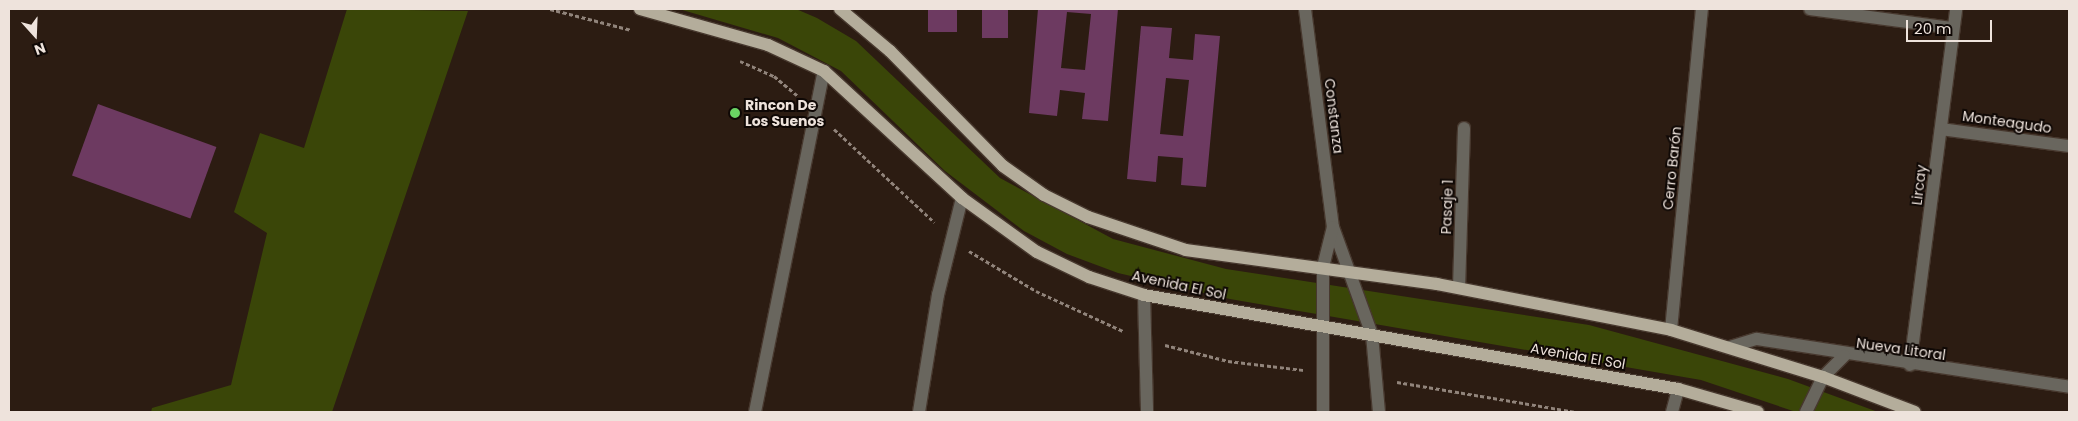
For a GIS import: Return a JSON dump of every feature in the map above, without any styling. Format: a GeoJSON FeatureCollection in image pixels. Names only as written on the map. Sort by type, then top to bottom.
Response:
{"type":"FeatureCollection","features":[{"type":"Feature","properties":{"kind":"main road","name":"Avenida El Sol"},"geometry":{"type":"LineString","coordinates":[[640,9],[768,44],[824,71],[962,198],[1037,252],[1144,295],[1678,389],[1758,412]]}},
{"type":"Feature","properties":{"kind":"main road"},"geometry":{"type":"LineString","coordinates":[[840,9],[890,51],[1003,166],[1044,195],[1088,217],[1186,250],[1350,269],[1459,288],[1671,330],[1824,377],[1915,412]]}},
{"type":"Feature","properties":{"kind":"street"},"geometry":{"type":"LineString","coordinates":[[1298,9],[1305,9]]}},
{"type":"Feature","properties":{"kind":"street","name":"Constanza"},"geometry":{"type":"LineString","coordinates":[[1305,9],[1333,227],[1350,269],[1372,335],[1379,412]]}},
{"type":"Feature","properties":{"kind":"street","name":"Cerro Barón"},"geometry":{"type":"LineString","coordinates":[[1671,330],[1702,9]]}},
{"type":"Feature","properties":{"kind":"street"},"geometry":{"type":"LineString","coordinates":[[1810,9],[1954,28]]}},
{"type":"Feature","properties":{"kind":"street","name":"Lircay"},"geometry":{"type":"LineString","coordinates":[[1910,365],[1956,9]]}},
{"type":"Feature","properties":{"kind":"street"},"geometry":{"type":"LineString","coordinates":[[755,412],[824,71]]}},
{"type":"Feature","properties":{"kind":"street","name":"Pasaje 1"},"geometry":{"type":"LineString","coordinates":[[1459,288],[1464,128]]}},
{"type":"Feature","properties":{"kind":"street","name":"Monteagudo"},"geometry":{"type":"LineString","coordinates":[[1941,129],[2069,146]]}},
{"type":"Feature","properties":{"kind":"street"},"geometry":{"type":"LineString","coordinates":[[918,412],[938,295],[962,198]]}},
{"type":"Feature","properties":{"kind":"street","name":"Constanza"},"geometry":{"type":"LineString","coordinates":[[1323,412],[1320,326],[1323,267],[1333,227]]}},
{"type":"Feature","properties":{"kind":"street"},"geometry":{"type":"LineString","coordinates":[[1144,295],[1147,412]]}},
{"type":"Feature","properties":{"kind":"street","name":"Nueva Litoral"},"geometry":{"type":"LineString","coordinates":[[1730,347],[1757,339],[1844,356],[2069,387]]}},
{"type":"Feature","properties":{"kind":"street"},"geometry":{"type":"LineString","coordinates":[[1806,412],[1824,377],[1844,356]]}},
{"type":"Feature","properties":{"kind":"street"},"geometry":{"type":"LineString","coordinates":[[1672,412],[1678,389]]}},
{"type":"Feature","properties":{"kind":"green space"},"geometry":{"type":"Polygon","coordinates":[[[347,9],[468,11],[332,412],[151,412],[152,408],[231,385],[267,233],[234,212],[260,133],[304,148],[347,9]]]}},
{"type":"Feature","properties":{"kind":"green space"},"geometry":{"type":"Polygon","coordinates":[[[679,9],[796,9],[817,18],[856,41],[1000,178],[1113,239],[1226,269],[1589,325],[1788,379],[1878,412],[1796,412],[1701,380],[1230,299],[1118,273],[1067,254],[1024,231],[945,171],[841,71],[778,38],[679,9]]]}},
{"type":"Feature","properties":{"kind":"building"},"geometry":{"type":"Polygon","coordinates":[[[928,9],[957,9],[957,32],[928,32],[928,9]]]}},
{"type":"Feature","properties":{"kind":"building"},"geometry":{"type":"Polygon","coordinates":[[[982,9],[1008,9],[1008,38],[982,38],[982,9]]]}},
{"type":"Feature","properties":{"kind":"building"},"geometry":{"type":"Polygon","coordinates":[[[1038,9],[1118,9],[1108,121],[1082,119],[1085,93],[1060,90],[1057,116],[1029,113],[1038,9]],[[1067,12],[1061,68],[1085,70],[1091,14],[1067,12]]]}},
{"type":"Feature","properties":{"kind":"building"},"geometry":{"type":"Polygon","coordinates":[[[1141,26],[1172,28],[1169,58],[1193,60],[1195,34],[1220,36],[1206,187],[1181,185],[1183,158],[1158,156],[1156,182],[1127,179],[1141,26]],[[1166,78],[1160,134],[1183,136],[1189,80],[1166,78]]]}},
{"type":"Feature","properties":{"kind":"building"},"geometry":{"type":"Polygon","coordinates":[[[98,104],[216,147],[190,219],[72,175],[98,104]]]}},
{"type":"Feature","properties":{"kind":"place","name":"Rincon De Los Suenos"},"geometry":{"type":"Point","coordinates":[735,113]}}]}
